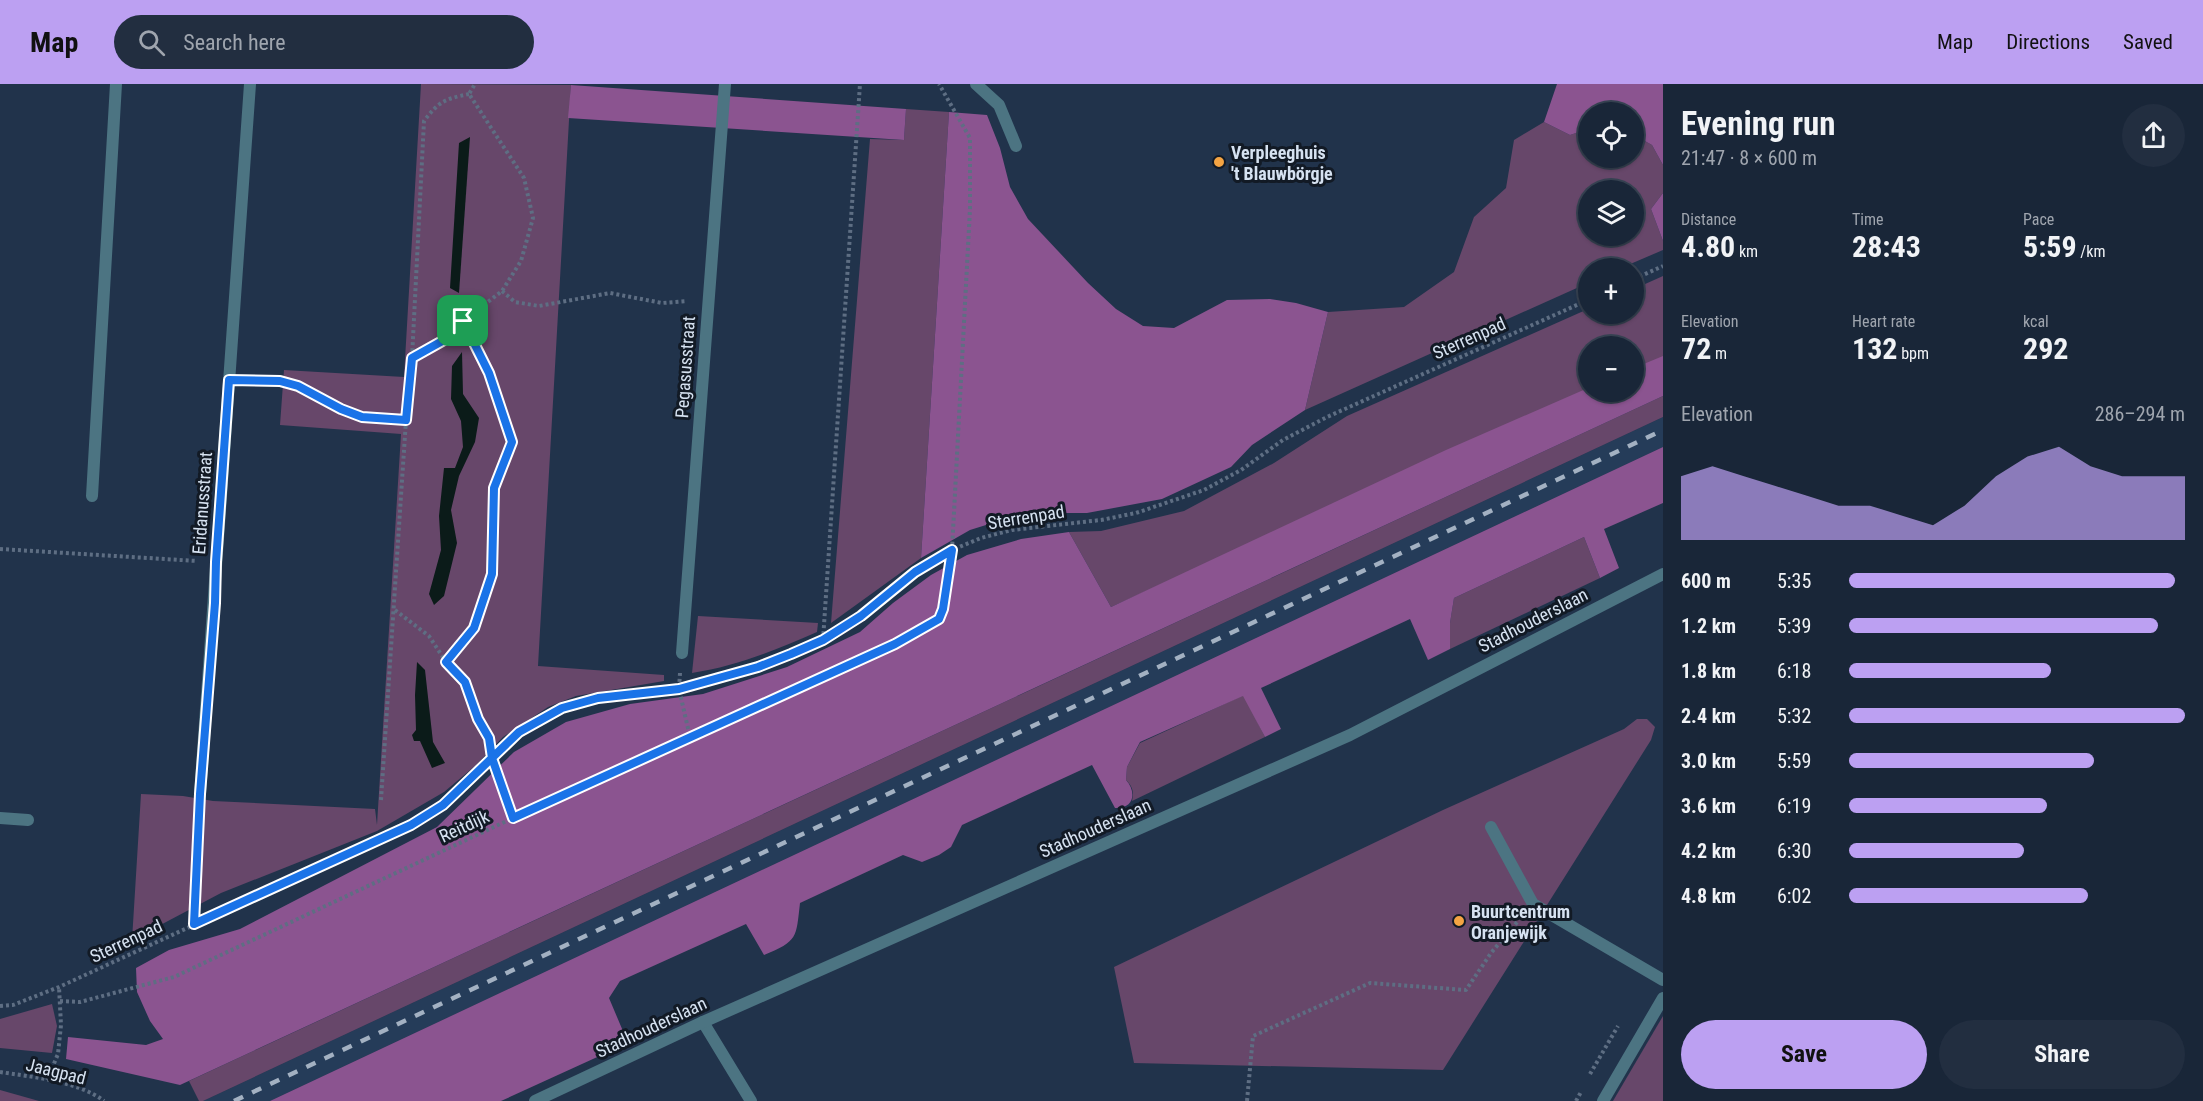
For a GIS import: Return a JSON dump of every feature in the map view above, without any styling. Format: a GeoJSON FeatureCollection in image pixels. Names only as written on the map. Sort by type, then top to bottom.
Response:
{"type":"FeatureCollection","features":[{"type":"Feature","properties":{"kind":"street"},"geometry":{"type":"LineString","coordinates":[[92,496],[116,84]]}},
{"type":"Feature","properties":{"kind":"street","name":"Eridanusstraat"},"geometry":{"type":"LineString","coordinates":[[200,794],[250,84]]}},
{"type":"Feature","properties":{"kind":"street","name":"Pegasusstraat"},"geometry":{"type":"LineString","coordinates":[[682,653],[725,84]]}},
{"type":"Feature","properties":{"kind":"street"},"geometry":{"type":"LineString","coordinates":[[976,84],[999,105],[1016,146]]}},
{"type":"Feature","properties":{"kind":"street","name":"Stadhouderslaan"},"geometry":{"type":"LineString","coordinates":[[535,1101],[703,1022],[1350,735],[1663,574]]}},
{"type":"Feature","properties":{"kind":"street"},"geometry":{"type":"LineString","coordinates":[[0,818],[28,820]]}},
{"type":"Feature","properties":{"kind":"street"},"geometry":{"type":"LineString","coordinates":[[1491,827],[1533,904],[1663,980]]}},
{"type":"Feature","properties":{"kind":"street"},"geometry":{"type":"LineString","coordinates":[[1603,1101],[1663,998]]}},
{"type":"Feature","properties":{"kind":"street"},"geometry":{"type":"LineString","coordinates":[[703,1022],[751,1101]]}},
{"type":"Feature","properties":{"kind":"path"},"geometry":{"type":"LineString","coordinates":[[381,800],[412,358],[424,121],[435,105],[452,97],[469,94],[475,84]]}},
{"type":"Feature","properties":{"kind":"path"},"geometry":{"type":"LineString","coordinates":[[823,640],[860,84]]}},
{"type":"Feature","properties":{"kind":"path"},"geometry":{"type":"LineString","coordinates":[[939,84],[970,138],[970,209],[952,550]]}},
{"type":"Feature","properties":{"kind":"path"},"geometry":{"type":"LineString","coordinates":[[412,358],[453,335],[463,321],[502,291],[521,261],[533,218],[524,178],[469,94]]}},
{"type":"Feature","properties":{"kind":"path"},"geometry":{"type":"LineString","coordinates":[[1644,275],[1663,266]]}},
{"type":"Feature","properties":{"kind":"path"},"geometry":{"type":"LineString","coordinates":[[502,291],[515,302],[539,306],[610,293],[662,303],[708,299]]}},
{"type":"Feature","properties":{"kind":"path","name":"Sterrenpad"},"geometry":{"type":"LineString","coordinates":[[0,1006],[13,1005],[59,987],[411,825],[443,805],[519,732],[562,708],[598,698],[679,689],[758,667],[823,640],[861,616],[915,572],[952,550],[981,538],[1012,530],[1101,520],[1136,513],[1204,490],[1241,470],[1283,440],[1327,417],[1578,304]]}},
{"type":"Feature","properties":{"kind":"path"},"geometry":{"type":"LineString","coordinates":[[446,662],[474,628],[492,574],[494,488],[512,442],[489,373],[463,321]]}},
{"type":"Feature","properties":{"kind":"path"},"geometry":{"type":"LineString","coordinates":[[229,380],[280,381],[298,386],[341,409],[362,417],[406,420]]}},
{"type":"Feature","properties":{"kind":"path"},"geometry":{"type":"LineString","coordinates":[[0,549],[216,562]]}},
{"type":"Feature","properties":{"kind":"path","name":"Reitdijk"},"geometry":{"type":"LineString","coordinates":[[60,1000],[80,1002],[174,977],[513,818],[895,644],[939,619],[943,609],[952,550]]}},
{"type":"Feature","properties":{"kind":"path"},"geometry":{"type":"LineString","coordinates":[[395,610],[429,636],[446,662],[465,682],[478,719],[489,738],[492,758],[513,818]]}},
{"type":"Feature","properties":{"kind":"path"},"geometry":{"type":"LineString","coordinates":[[679,689],[690,737]]}},
{"type":"Feature","properties":{"kind":"path"},"geometry":{"type":"LineString","coordinates":[[194,924],[200,794]]}},
{"type":"Feature","properties":{"kind":"path"},"geometry":{"type":"LineString","coordinates":[[1247,1101],[1252,1036],[1370,983],[1466,990],[1491,953],[1533,904]]}},
{"type":"Feature","properties":{"kind":"path"},"geometry":{"type":"LineString","coordinates":[[47,1080],[58,1054],[61,1025],[59,987]]}},
{"type":"Feature","properties":{"kind":"path","name":"Jaagpad"},"geometry":{"type":"LineString","coordinates":[[0,1072],[86,1090],[104,1101]]}},
{"type":"Feature","properties":{"kind":"shaded area"},"geometry":{"type":"Polygon","coordinates":[[[421,84],[571,85],[538,666],[664,675],[664,681],[576,696],[548,707],[503,737],[475,766],[444,792],[377,831],[221,893],[132,940],[141,794],[183,796],[213,801],[375,809],[377,825],[401,434],[280,425],[284,370],[404,377],[421,84]]]}},
{"type":"Feature","properties":{"kind":"shaded area"},"geometry":{"type":"Polygon","coordinates":[[[1557,84],[1663,84],[1663,165],[1652,145],[1644,141],[1644,102],[1578,102],[1578,132],[1570,135],[1544,122],[1557,84]]]}},
{"type":"Feature","properties":{"kind":"shaded area"},"geometry":{"type":"Polygon","coordinates":[[[571,85],[906,109],[904,140],[568,118],[571,85]]]}},
{"type":"Feature","properties":{"kind":"shaded area"},"geometry":{"type":"Polygon","coordinates":[[[906,109],[949,112],[921,558],[831,623],[870,139],[904,140],[906,109]]]}},
{"type":"Feature","properties":{"kind":"shaded area"},"geometry":{"type":"Polygon","coordinates":[[[949,112],[987,115],[1000,148],[1010,187],[1028,219],[1088,283],[1116,309],[1143,326],[1174,328],[1227,300],[1270,299],[1328,312],[1305,410],[1252,445],[1231,467],[1162,499],[1087,513],[1024,513],[970,530],[921,558],[949,112]]]}},
{"type":"Feature","properties":{"kind":"shaded area"},"geometry":{"type":"Polygon","coordinates":[[[1544,122],[1570,135],[1578,132],[1578,168],[1644,168],[1644,141],[1652,145],[1663,165],[1663,193],[1651,209],[1663,241],[1663,250],[1644,258],[1578,258],[1578,287],[1305,410],[1328,312],[1404,307],[1454,272],[1474,217],[1506,188],[1514,140],[1544,122]]]}},
{"type":"Feature","properties":{"kind":"shaded area"},"geometry":{"type":"Polygon","coordinates":[[[470,137],[459,293],[450,288],[459,143],[470,137]]]}},
{"type":"Feature","properties":{"kind":"shaded area"},"geometry":{"type":"Polygon","coordinates":[[[1663,193],[1663,241],[1651,209],[1663,193]]]}},
{"type":"Feature","properties":{"kind":"shaded area"},"geometry":{"type":"Polygon","coordinates":[[[1663,276],[1663,358],[1644,367],[1644,336],[1578,336],[1578,397],[1111,607],[1069,532],[1101,531],[1184,511],[1274,463],[1347,416],[1578,313],[1578,324],[1644,324],[1644,285],[1663,276]]]}},
{"type":"Feature","properties":{"kind":"shaded area"},"geometry":{"type":"Polygon","coordinates":[[[462,352],[463,394],[479,418],[475,442],[459,476],[451,510],[457,543],[444,596],[434,605],[429,594],[441,550],[439,516],[444,468],[455,468],[463,447],[461,421],[451,399],[452,366],[462,352]]]}},
{"type":"Feature","properties":{"kind":"shaded area"},"geometry":{"type":"Polygon","coordinates":[[[1663,356],[1663,396],[180,1085],[66,1059],[68,1037],[146,1045],[163,1039],[150,1021],[137,992],[136,968],[169,950],[240,929],[437,827],[514,752],[566,722],[630,704],[703,694],[787,667],[860,632],[893,603],[931,575],[967,555],[1021,539],[1069,532],[1111,607],[1446,450],[1578,392],[1578,402],[1644,402],[1644,364],[1663,356]]]}},
{"type":"Feature","properties":{"kind":"shaded area"},"geometry":{"type":"Polygon","coordinates":[[[1663,396],[1663,417],[203,1101],[199,1101],[189,1081],[1663,396]]]}},
{"type":"Feature","properties":{"kind":"shaded area"},"geometry":{"type":"Polygon","coordinates":[[[1663,417],[1663,447],[270,1101],[203,1101],[1663,417]]]}},
{"type":"Feature","properties":{"kind":"shaded area"},"geometry":{"type":"Polygon","coordinates":[[[1663,447],[1663,503],[1604,529],[1619,568],[1600,578],[1584,537],[1454,598],[1450,623],[1450,649],[1428,660],[1410,619],[1261,688],[1281,729],[1265,737],[1243,696],[1140,742],[1127,767],[1126,780],[1132,790],[1132,799],[1126,806],[1115,808],[1092,765],[962,825],[951,847],[939,855],[922,862],[903,855],[800,903],[793,937],[775,950],[764,955],[746,924],[620,981],[609,998],[628,1043],[501,1101],[270,1101],[1663,447]]]}},
{"type":"Feature","properties":{"kind":"shaded area"},"geometry":{"type":"Polygon","coordinates":[[[1584,537],[1600,578],[1450,649],[1450,623],[1454,598],[1584,537]]]}},
{"type":"Feature","properties":{"kind":"shaded area"},"geometry":{"type":"Polygon","coordinates":[[[698,616],[818,623],[817,632],[756,657],[692,673],[698,616]]]}},
{"type":"Feature","properties":{"kind":"shaded area"},"geometry":{"type":"Polygon","coordinates":[[[417,662],[425,670],[433,742],[445,763],[432,768],[420,741],[414,741],[412,735],[416,730],[417,662]]]}},
{"type":"Feature","properties":{"kind":"shaded area"},"geometry":{"type":"Polygon","coordinates":[[[1244,695],[1265,737],[1132,801],[1132,790],[1126,780],[1127,767],[1140,743],[1244,695]]]}},
{"type":"Feature","properties":{"kind":"shaded area"},"geometry":{"type":"Polygon","coordinates":[[[1637,719],[1647,719],[1655,727],[1651,740],[1443,1070],[1134,1063],[1114,967],[1443,810],[1624,729],[1637,719]]]}},
{"type":"Feature","properties":{"kind":"shaded area"},"geometry":{"type":"Polygon","coordinates":[[[52,1004],[57,1026],[52,1053],[0,1048],[0,1019],[52,1004]]]}},
{"type":"Feature","properties":{"kind":"shaded area"},"geometry":{"type":"Polygon","coordinates":[[[1663,1016],[1663,1101],[1613,1101],[1663,1016]]]}},
{"type":"Feature","properties":{"kind":"shaded area"},"geometry":{"type":"Polygon","coordinates":[[[0,1090],[39,1101],[0,1101],[0,1090]]]}},
{"type":"Feature","properties":{"kind":"railway"},"geometry":{"type":"LineString","coordinates":[[234,1101],[1663,430]]}},
{"type":"Feature","properties":{"kind":"place","name":"Verpleeghuis 't Blauwbörgje"},"geometry":{"type":"Point","coordinates":[1219,162]}},
{"type":"Feature","properties":{"kind":"place","name":"Buurtcentrum Oranjewijk"},"geometry":{"type":"Point","coordinates":[1459,921]}},
{"type":"Feature","properties":{"kind":"route"},"geometry":{"type":"LineString","coordinates":[[463,321],[453,335],[412,358],[406,420],[362,417],[341,409],[298,386],[280,381],[229,380],[200,794],[194,924],[411,825],[443,805],[492,758],[519,732],[562,708],[598,698],[679,689],[758,667],[791,654],[823,640],[861,616],[915,572],[952,550],[943,609],[939,619],[895,644],[513,818],[492,758],[489,738],[478,719],[465,682],[446,662],[474,628],[492,574],[494,488],[512,442],[489,373],[463,321]]}}]}
